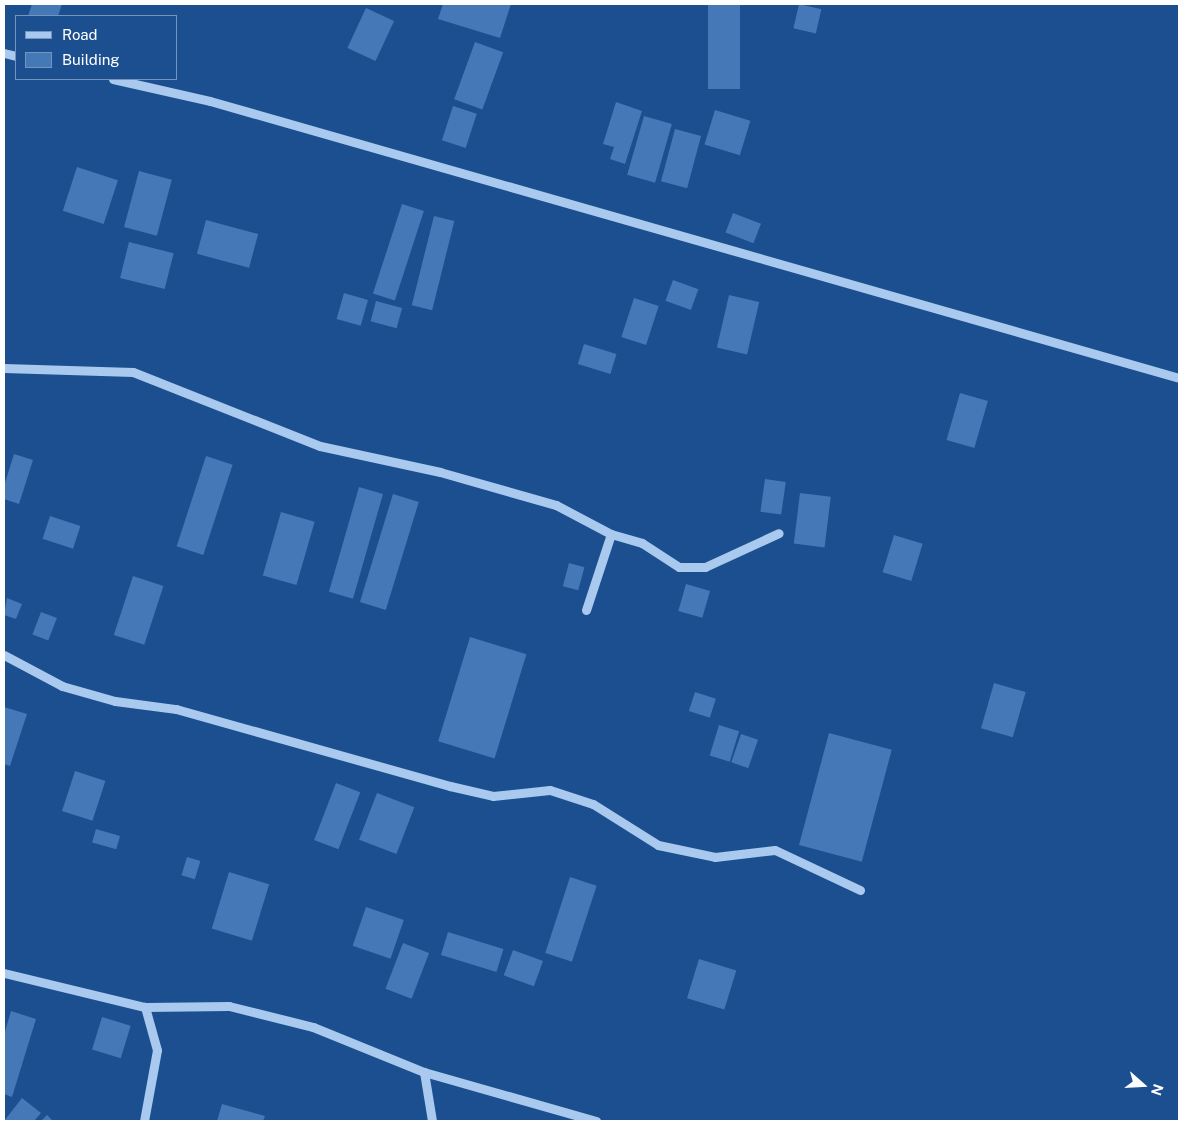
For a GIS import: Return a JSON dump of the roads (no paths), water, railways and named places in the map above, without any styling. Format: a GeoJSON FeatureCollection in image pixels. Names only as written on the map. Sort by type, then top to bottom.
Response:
{"type":"FeatureCollection","features":[{"type":"Feature","properties":{"kind":"street"},"geometry":{"type":"LineString","coordinates":[[117,80],[220,104],[1179,378]]}},
{"type":"Feature","properties":{"kind":"street"},"geometry":{"type":"LineString","coordinates":[[4,368],[133,372],[320,446],[440,472],[556,505],[611,534],[642,543],[679,567],[694,569],[779,533]]}},
{"type":"Feature","properties":{"kind":"street"},"geometry":{"type":"LineString","coordinates":[[586,610],[611,534]]}},
{"type":"Feature","properties":{"kind":"street"},"geometry":{"type":"LineString","coordinates":[[4,655],[62,686],[115,701],[176,709],[450,786],[493,796],[550,790],[593,804],[658,845],[715,857],[775,850],[860,890]]}},
{"type":"Feature","properties":{"kind":"street"},"geometry":{"type":"LineString","coordinates":[[4,973],[145,1007],[229,1006],[313,1026],[424,1072],[596,1121]]}},
{"type":"Feature","properties":{"kind":"street"},"geometry":{"type":"LineString","coordinates":[[137,1121],[146,1118],[157,1050],[145,1007]]}},
{"type":"Feature","properties":{"kind":"street"},"geometry":{"type":"LineString","coordinates":[[424,1072],[432,1121]]}}]}
